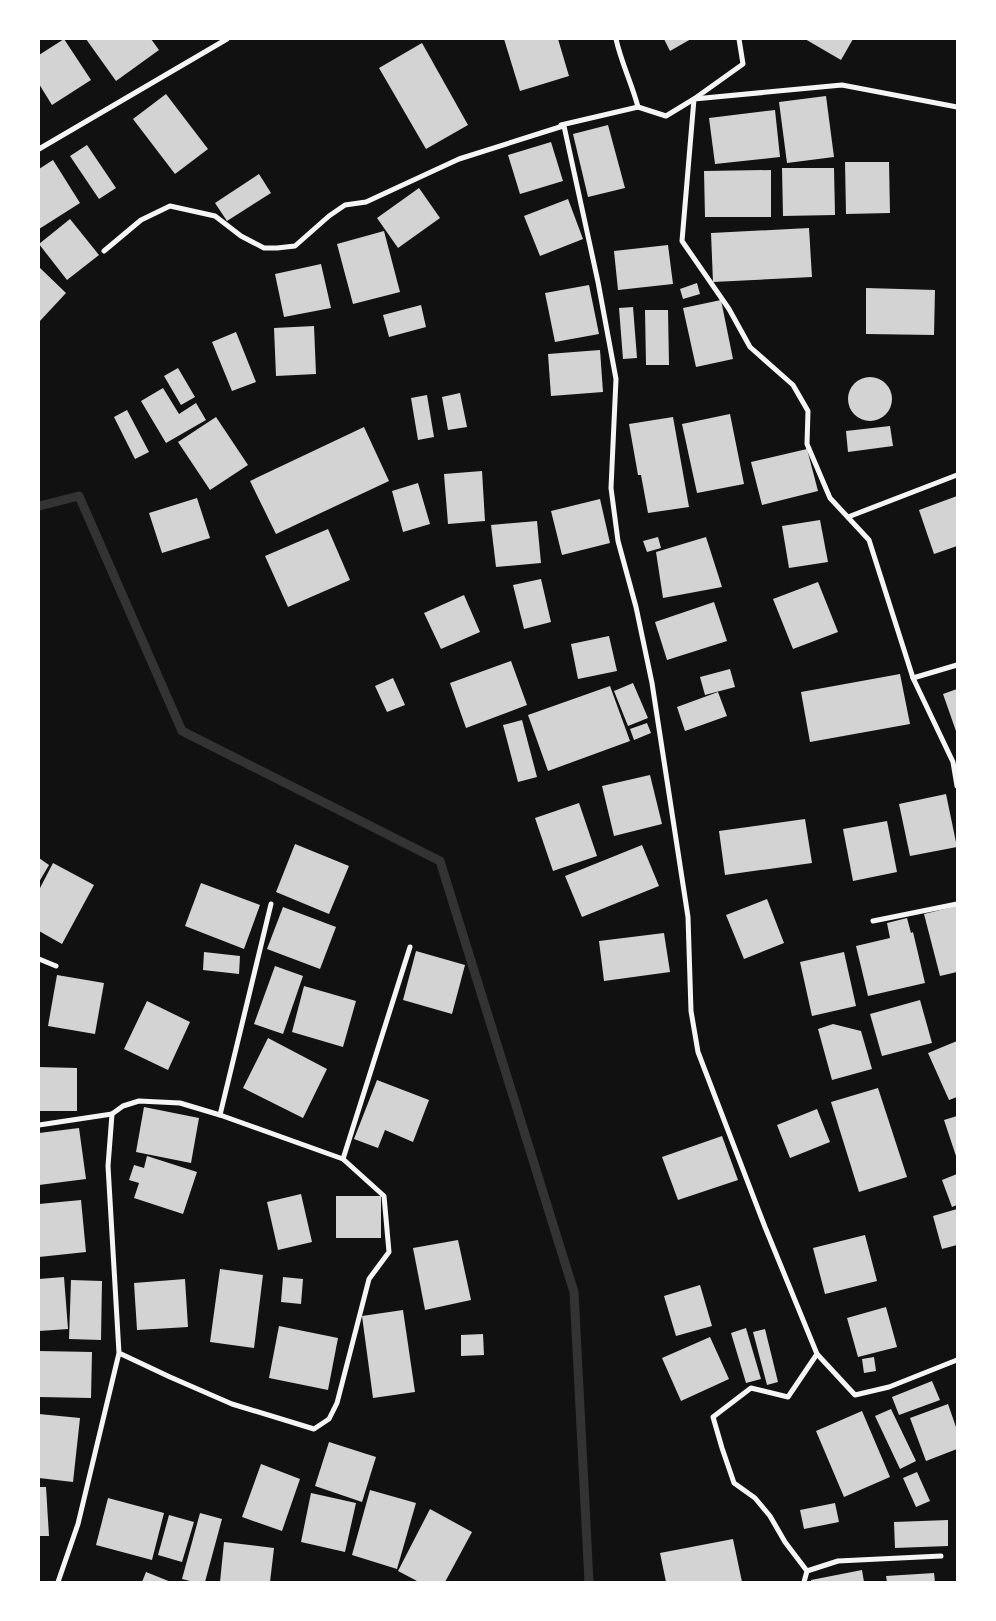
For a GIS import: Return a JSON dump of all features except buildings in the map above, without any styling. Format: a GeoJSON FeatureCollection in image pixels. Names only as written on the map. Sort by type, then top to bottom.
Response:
{"type":"FeatureCollection","features":[{"type":"Feature","properties":{"kind":"street"},"geometry":{"type":"LineString","coordinates":[[39,149],[227,39]]}},
{"type":"Feature","properties":{"kind":"street"},"geometry":{"type":"LineString","coordinates":[[616,39],[638,108]]}},
{"type":"Feature","properties":{"kind":"street"},"geometry":{"type":"LineString","coordinates":[[739,39],[743,64],[694,99],[666,116],[638,108],[561,125],[564,126],[598,282],[616,379],[611,488],[618,541],[636,607],[652,684],[688,917],[690,1011],[698,1052],[765,1227],[817,1354],[855,1395],[889,1387],[957,1360]]}},
{"type":"Feature","properties":{"kind":"street"},"geometry":{"type":"LineString","coordinates":[[694,99],[842,86],[957,108]]}},
{"type":"Feature","properties":{"kind":"street"},"geometry":{"type":"LineString","coordinates":[[694,99],[682,241],[729,309],[750,347],[793,385],[808,411],[807,444],[830,498],[869,540],[913,678],[953,762],[957,786]]}},
{"type":"Feature","properties":{"kind":"street"},"geometry":{"type":"LineString","coordinates":[[104,252],[141,220],[170,206],[215,216],[241,236],[264,248],[295,246],[329,216],[345,205],[366,202],[459,159],[564,126]]}},
{"type":"Feature","properties":{"kind":"street"},"geometry":{"type":"LineString","coordinates":[[848,517],[957,474]]}},
{"type":"Feature","properties":{"kind":"street"},"geometry":{"type":"LineString","coordinates":[[913,678],[957,665]]}},
{"type":"Feature","properties":{"kind":"street"},"geometry":{"type":"LineString","coordinates":[[220,1115],[271,904]]}},
{"type":"Feature","properties":{"kind":"street"},"geometry":{"type":"LineString","coordinates":[[873,921],[957,904]]}},
{"type":"Feature","properties":{"kind":"street"},"geometry":{"type":"LineString","coordinates":[[343,1159],[410,947]]}},
{"type":"Feature","properties":{"kind":"street"},"geometry":{"type":"LineString","coordinates":[[39,959],[56,966]]}},
{"type":"Feature","properties":{"kind":"street"},"geometry":{"type":"LineString","coordinates":[[39,1125],[112,1114],[123,1106],[139,1101],[180,1103],[220,1115],[343,1159],[384,1196],[389,1252],[369,1279],[337,1403],[329,1419],[314,1429],[232,1404],[170,1378],[119,1353]]}},
{"type":"Feature","properties":{"kind":"street"},"geometry":{"type":"LineString","coordinates":[[58,1582],[78,1524],[119,1353],[108,1166],[112,1114]]}},
{"type":"Feature","properties":{"kind":"street"},"geometry":{"type":"LineString","coordinates":[[807,1571],[785,1542],[770,1516],[754,1498],[734,1483],[714,1417],[751,1388],[788,1398],[817,1354]]}},
{"type":"Feature","properties":{"kind":"street"},"geometry":{"type":"LineString","coordinates":[[807,1571],[838,1562],[941,1556]]}},
{"type":"Feature","properties":{"kind":"street"},"geometry":{"type":"LineString","coordinates":[[804,1582],[807,1571]]}},
{"type":"Feature","properties":{"kind":"waterway"},"geometry":{"type":"LineString","coordinates":[[39,506],[79,496],[182,731],[440,861],[574,1292],[589,1582]]}}]}
